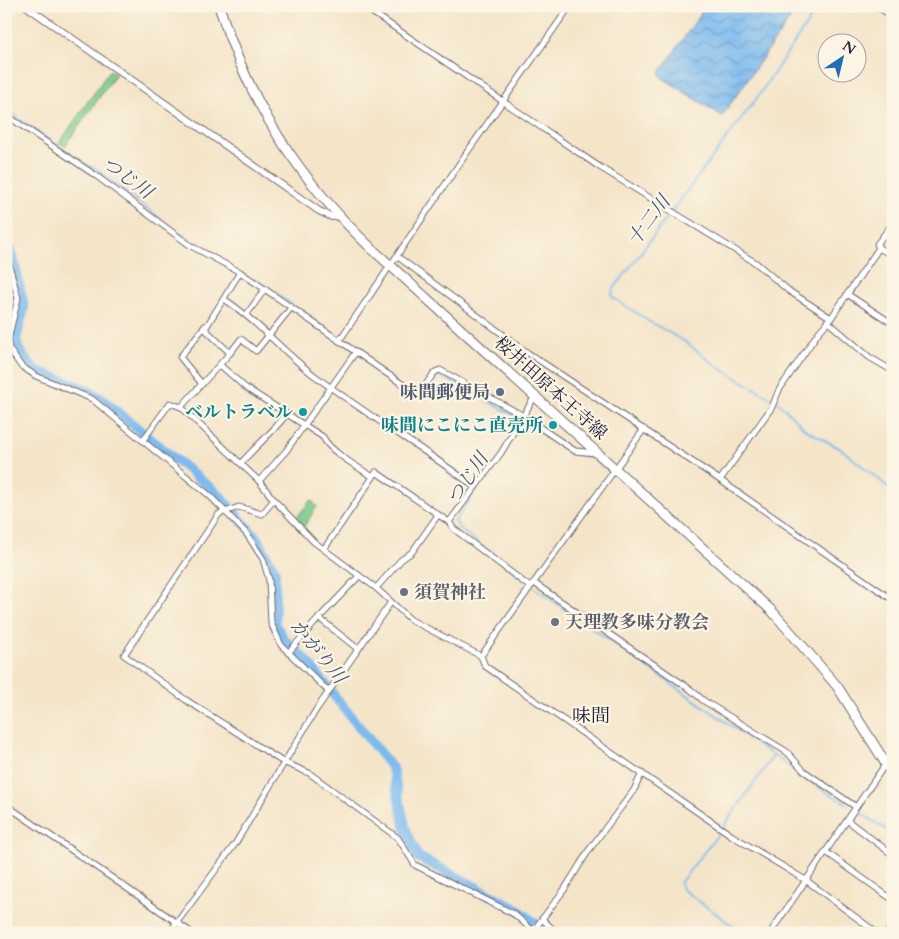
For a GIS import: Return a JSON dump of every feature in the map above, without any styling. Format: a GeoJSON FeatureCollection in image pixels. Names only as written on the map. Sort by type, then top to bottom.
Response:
{"type":"FeatureCollection","features":[{"type":"Feature","properties":{"kind":"main road","name":"桜井田原本王寺線"},"geometry":{"type":"LineString","coordinates":[[219,6],[239,63],[269,123],[296,165],[338,216],[743,583],[791,631],[837,686],[893,775]]}},
{"type":"Feature","properties":{"kind":"street"},"geometry":{"type":"LineString","coordinates":[[26,6],[319,211],[332,217],[338,216]]}},
{"type":"Feature","properties":{"kind":"street"},"geometry":{"type":"LineString","coordinates":[[363,6],[598,166],[756,263],[829,320],[856,347],[893,371]]}},
{"type":"Feature","properties":{"kind":"street"},"geometry":{"type":"LineString","coordinates":[[339,341],[502,101],[570,6]]}},
{"type":"Feature","properties":{"kind":"street"},"geometry":{"type":"LineString","coordinates":[[877,6],[893,17]]}},
{"type":"Feature","properties":{"kind":"street"},"geometry":{"type":"LineString","coordinates":[[6,115],[95,175],[190,246],[240,272],[418,395],[435,372],[440,370],[522,416],[575,450],[598,453]]}},
{"type":"Feature","properties":{"kind":"street"},"geometry":{"type":"LineString","coordinates":[[720,480],[772,407],[779,390],[879,248],[877,244],[893,223]]}},
{"type":"Feature","properties":{"kind":"street"},"geometry":{"type":"LineString","coordinates":[[879,248],[893,256]]}},
{"type":"Feature","properties":{"kind":"street"},"geometry":{"type":"LineString","coordinates":[[6,254],[18,298],[8,340],[9,349],[22,366],[36,376],[92,399],[210,496],[246,533],[263,559],[270,580],[271,623],[281,645],[288,654],[329,692]]}},
{"type":"Feature","properties":{"kind":"street"},"geometry":{"type":"LineString","coordinates":[[398,256],[528,353],[720,480],[893,600]]}},
{"type":"Feature","properties":{"kind":"street"},"geometry":{"type":"LineString","coordinates":[[202,384],[180,357],[206,325],[240,272]]}},
{"type":"Feature","properties":{"kind":"street"},"geometry":{"type":"LineString","coordinates":[[248,314],[265,289]]}},
{"type":"Feature","properties":{"kind":"street"},"geometry":{"type":"LineString","coordinates":[[847,294],[893,324]]}},
{"type":"Feature","properties":{"kind":"street"},"geometry":{"type":"LineString","coordinates":[[224,299],[248,314],[295,361],[331,388],[475,487]]}},
{"type":"Feature","properties":{"kind":"street"},"geometry":{"type":"LineString","coordinates":[[181,407],[241,339],[256,351],[291,308]]}},
{"type":"Feature","properties":{"kind":"street"},"geometry":{"type":"LineString","coordinates":[[206,325],[204,329],[230,353]]}},
{"type":"Feature","properties":{"kind":"street"},"geometry":{"type":"LineString","coordinates":[[259,481],[286,451],[355,353]]}},
{"type":"Feature","properties":{"kind":"street"},"geometry":{"type":"LineString","coordinates":[[220,365],[246,388],[286,415],[304,424],[373,478]]}},
{"type":"Feature","properties":{"kind":"street"},"geometry":{"type":"LineString","coordinates":[[449,522],[501,453],[535,396]]}},
{"type":"Feature","properties":{"kind":"street"},"geometry":{"type":"LineString","coordinates":[[143,440],[170,403],[181,407],[241,463],[274,500],[324,549],[376,588],[411,620],[481,656],[485,666],[730,835],[807,881],[877,933]]}},
{"type":"Feature","properties":{"kind":"street"},"geometry":{"type":"LineString","coordinates":[[241,463],[256,446],[272,434],[286,415]]}},
{"type":"Feature","properties":{"kind":"street"},"geometry":{"type":"LineString","coordinates":[[481,656],[644,429]]}},
{"type":"Feature","properties":{"kind":"street"},"geometry":{"type":"LineString","coordinates":[[324,549],[376,472],[449,522],[454,529],[532,585],[690,689],[704,701],[786,752],[804,771],[856,807]]}},
{"type":"Feature","properties":{"kind":"street"},"geometry":{"type":"LineString","coordinates":[[274,500],[262,514],[239,507],[224,511],[213,521],[124,655],[186,700],[283,762],[309,773],[398,838],[415,865],[514,914],[533,931],[634,790],[642,773]]}},
{"type":"Feature","properties":{"kind":"street"},"geometry":{"type":"LineString","coordinates":[[376,588],[400,560],[412,552],[438,515]]}},
{"type":"Feature","properties":{"kind":"street"},"geometry":{"type":"LineString","coordinates":[[288,654],[319,618],[360,576]]}},
{"type":"Feature","properties":{"kind":"street"},"geometry":{"type":"LineString","coordinates":[[169,933],[234,844],[283,762],[391,602]]}},
{"type":"Feature","properties":{"kind":"street"},"geometry":{"type":"LineString","coordinates":[[319,618],[358,649]]}},
{"type":"Feature","properties":{"kind":"street"},"geometry":{"type":"LineString","coordinates":[[770,933],[848,822],[893,753]]}},
{"type":"Feature","properties":{"kind":"street"},"geometry":{"type":"LineString","coordinates":[[6,805],[192,933]]}},
{"type":"Feature","properties":{"kind":"street"},"geometry":{"type":"LineString","coordinates":[[848,822],[893,855]]}},
{"type":"Feature","properties":{"kind":"street"},"geometry":{"type":"LineString","coordinates":[[826,852],[893,900]]}},
{"type":"Feature","properties":{"kind":"street"},"geometry":{"type":"LineString","coordinates":[[542,919],[558,933]]}},
{"type":"Feature","properties":{"kind":"street"},"geometry":{"type":"LineString","coordinates":[[887,933],[893,922]]}},
{"type":"Feature","properties":{"kind":"green space"},"geometry":{"type":"Polygon","coordinates":[[[110,70],[116,74],[65,146],[59,143],[110,70]]]}},
{"type":"Feature","properties":{"kind":"green space"},"geometry":{"type":"Polygon","coordinates":[[[311,500],[317,506],[304,527],[296,518],[311,500]]]}},
{"type":"Feature","properties":{"kind":"water"},"geometry":{"type":"Polygon","coordinates":[[[706,6],[799,6],[722,116],[661,77],[660,72],[706,6]]]}},
{"type":"Feature","properties":{"kind":"waterway","name":"十二川"},"geometry":{"type":"LineString","coordinates":[[773,399],[718,367],[684,341],[650,322],[612,297],[613,290],[759,95],[819,6]]}},
{"type":"Feature","properties":{"kind":"waterway","name":"つじ川"},"geometry":{"type":"LineString","coordinates":[[6,110],[79,161],[99,171],[174,230],[214,255]]}},
{"type":"Feature","properties":{"kind":"waterway","name":"かがり川"},"geometry":{"type":"LineString","coordinates":[[6,240],[13,257],[24,308],[16,339],[18,348],[26,360],[37,371],[85,389],[103,400],[219,495],[257,538],[275,571],[275,625],[284,639],[305,659],[392,768],[406,830],[418,857],[516,908],[547,933]]}},
{"type":"Feature","properties":{"kind":"waterway","name":"つじ川"},"geometry":{"type":"LineString","coordinates":[[255,279],[337,336]]}},
{"type":"Feature","properties":{"kind":"waterway","name":"つじ川"},"geometry":{"type":"LineString","coordinates":[[371,366],[414,397],[421,397],[435,377],[440,375],[521,419]]}},
{"type":"Feature","properties":{"kind":"waterway","name":"十二川"},"geometry":{"type":"LineString","coordinates":[[778,402],[806,430],[841,449],[893,491]]}},
{"type":"Feature","properties":{"kind":"waterway","name":"つじ川"},"geometry":{"type":"LineString","coordinates":[[520,426],[524,420]]}},
{"type":"Feature","properties":{"kind":"waterway"},"geometry":{"type":"LineString","coordinates":[[525,421],[570,452],[591,458],[610,471]]}},
{"type":"Feature","properties":{"kind":"waterway","name":"つじ川"},"geometry":{"type":"LineString","coordinates":[[482,482],[455,521],[460,529],[529,583]]}},
{"type":"Feature","properties":{"kind":"waterway","name":"つじ川"},"geometry":{"type":"LineString","coordinates":[[532,586],[823,790],[849,805]]}},
{"type":"Feature","properties":{"kind":"waterway"},"geometry":{"type":"LineString","coordinates":[[743,933],[682,889],[680,883],[719,833],[774,755]]}},
{"type":"Feature","properties":{"kind":"waterway"},"geometry":{"type":"LineString","coordinates":[[855,809],[893,834]]}},
{"type":"Feature","properties":{"kind":"place","name":"味間郵便局"},"geometry":{"type":"Point","coordinates":[500,392]}},
{"type":"Feature","properties":{"kind":"place","name":"ベルトラベル"},"geometry":{"type":"Point","coordinates":[303,412]}},
{"type":"Feature","properties":{"kind":"place","name":"味間にこにこ直売所"},"geometry":{"type":"Point","coordinates":[553,425]}},
{"type":"Feature","properties":{"kind":"place","name":"須賀神社"},"geometry":{"type":"Point","coordinates":[404,592]}},
{"type":"Feature","properties":{"kind":"place","name":"天理教多味分教会"},"geometry":{"type":"Point","coordinates":[555,622]}},
{"type":"Feature","properties":{"kind":"district","name":"味間"},"geometry":{"type":"Point","coordinates":[591,715]}}]}
